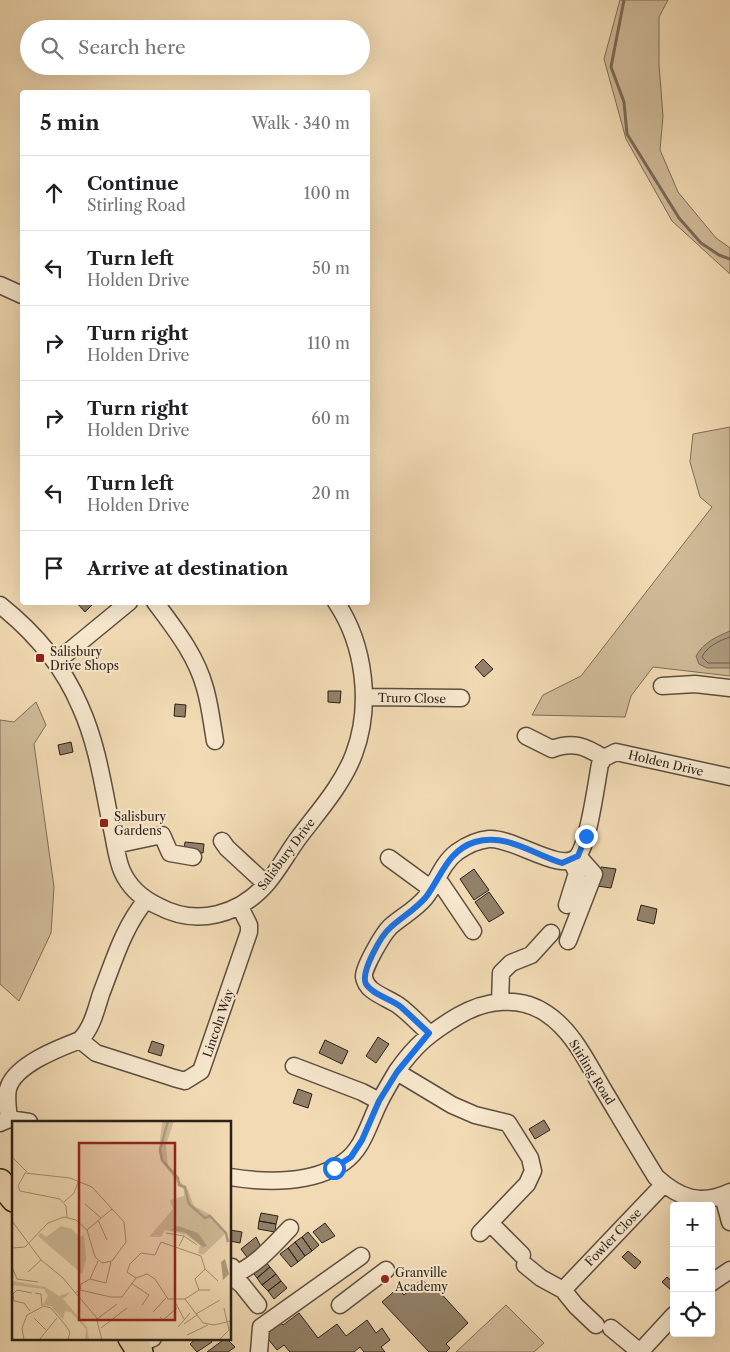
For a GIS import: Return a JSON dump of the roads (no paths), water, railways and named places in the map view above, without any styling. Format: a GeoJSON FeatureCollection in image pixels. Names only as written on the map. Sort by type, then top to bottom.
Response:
{"type":"FeatureCollection","features":[{"type":"Feature","properties":{"kind":"highway"},"geometry":{"type":"LineString","coordinates":[[0,1182],[12,1197]]}},
{"type":"Feature","properties":{"kind":"street"},"geometry":{"type":"LineString","coordinates":[[0,286],[20,294]]}},
{"type":"Feature","properties":{"kind":"street","name":"Salisbury Drive"},"geometry":{"type":"LineString","coordinates":[[0,605],[22,624],[52,657],[77,700],[91,736],[122,871],[133,888],[146,900],[175,914],[188,916],[212,916],[240,907],[266,884],[346,770],[358,737],[364,697],[362,675],[355,643],[345,617],[338,605]]}},
{"type":"Feature","properties":{"kind":"street"},"geometry":{"type":"LineString","coordinates":[[52,657],[125,605]]}},
{"type":"Feature","properties":{"kind":"street"},"geometry":{"type":"LineString","coordinates":[[157,605],[182,638],[206,688],[215,741]]}},
{"type":"Feature","properties":{"kind":"street"},"geometry":{"type":"LineString","coordinates":[[662,686],[695,684],[730,688]]}},
{"type":"Feature","properties":{"kind":"street","name":"Truro Close"},"geometry":{"type":"LineString","coordinates":[[364,697],[461,698]]}},
{"type":"Feature","properties":{"kind":"street"},"geometry":{"type":"LineString","coordinates":[[429,1033],[400,1006],[372,990],[367,984],[364,976],[371,958],[389,928],[426,897],[443,866],[457,852],[474,842],[489,839],[505,840],[562,863],[574,858],[586,836],[600,764],[604,758],[587,747],[575,744],[563,745],[552,749],[543,747],[526,736]]}},
{"type":"Feature","properties":{"kind":"street","name":"Holden Drive"},"geometry":{"type":"LineString","coordinates":[[604,758],[616,752],[623,752],[730,776]]}},
{"type":"Feature","properties":{"kind":"street"},"geometry":{"type":"LineString","coordinates":[[115,845],[162,835],[170,853],[193,857]]}},
{"type":"Feature","properties":{"kind":"street"},"geometry":{"type":"LineString","coordinates":[[222,840],[227,848],[266,884]]}},
{"type":"Feature","properties":{"kind":"street"},"geometry":{"type":"LineString","coordinates":[[389,858],[433,884],[442,885],[474,931]]}},
{"type":"Feature","properties":{"kind":"street"},"geometry":{"type":"LineString","coordinates":[[567,905],[577,873],[574,858]]}},
{"type":"Feature","properties":{"kind":"street"},"geometry":{"type":"LineString","coordinates":[[568,941],[594,874],[574,858]]}},
{"type":"Feature","properties":{"kind":"street"},"geometry":{"type":"LineString","coordinates":[[4,1121],[8,1088],[16,1075],[50,1051],[80,1040],[91,1023],[123,933],[146,900]]}},
{"type":"Feature","properties":{"kind":"street","name":"Lincoln Way"},"geometry":{"type":"LineString","coordinates":[[80,1040],[96,1053],[119,1061],[174,1078],[185,1080],[193,1078],[201,1071],[249,932],[249,925],[240,907]]}},
{"type":"Feature","properties":{"kind":"street"},"geometry":{"type":"LineString","coordinates":[[500,1002],[501,973],[511,963],[531,955],[551,932]]}},
{"type":"Feature","properties":{"kind":"street","name":"Stirling Road"},"geometry":{"type":"LineString","coordinates":[[231,1176],[268,1181],[295,1179],[324,1172],[342,1164],[351,1157],[362,1140],[379,1101],[397,1072],[429,1033],[468,1010],[490,1002],[517,1002],[547,1014],[575,1041],[656,1177],[673,1193],[691,1198],[726,1194]]}},
{"type":"Feature","properties":{"kind":"street"},"geometry":{"type":"LineString","coordinates":[[294,1066],[362,1092],[379,1101]]}},
{"type":"Feature","properties":{"kind":"street"},"geometry":{"type":"LineString","coordinates":[[397,1072],[452,1105],[475,1115],[508,1123],[530,1158],[533,1171],[527,1184],[485,1228],[524,1260],[541,1278],[563,1290],[604,1327],[640,1352],[652,1348],[670,1321]]}},
{"type":"Feature","properties":{"kind":"street","name":"Fowler Close"},"geometry":{"type":"LineString","coordinates":[[563,1290],[664,1184]]}},
{"type":"Feature","properties":{"kind":"street"},"geometry":{"type":"LineString","coordinates":[[726,1194],[730,1222]]}},
{"type":"Feature","properties":{"kind":"street"},"geometry":{"type":"LineString","coordinates":[[258,1305],[234,1275],[241,1272],[271,1248],[290,1228]]}},
{"type":"Feature","properties":{"kind":"street"},"geometry":{"type":"LineString","coordinates":[[259,1352],[261,1327],[354,1261],[363,1287]]}},
{"type":"Feature","properties":{"kind":"street"},"geometry":{"type":"LineString","coordinates":[[340,1305],[386,1270]]}},
{"type":"Feature","properties":{"kind":"street"},"geometry":{"type":"LineString","coordinates":[[715,1280],[730,1270]]}},
{"type":"Feature","properties":{"kind":"water"},"geometry":{"type":"Polygon","coordinates":[[[730,631],[730,668],[707,668],[699,664],[696,656],[703,647],[715,638],[730,631]]]}},
{"type":"Feature","properties":{"kind":"waterway"},"geometry":{"type":"LineString","coordinates":[[624,0],[611,67],[624,102],[627,134],[679,218],[701,243],[719,255],[730,259]]}},
{"type":"Feature","properties":{"kind":"place","name":"Salisbury Drive Shops"},"geometry":{"type":"Point","coordinates":[40,658]}},
{"type":"Feature","properties":{"kind":"place","name":"Salisbury Gardens"},"geometry":{"type":"Point","coordinates":[104,823]}},
{"type":"Feature","properties":{"kind":"place","name":"Granville Academy"},"geometry":{"type":"Point","coordinates":[385,1279]}}]}
